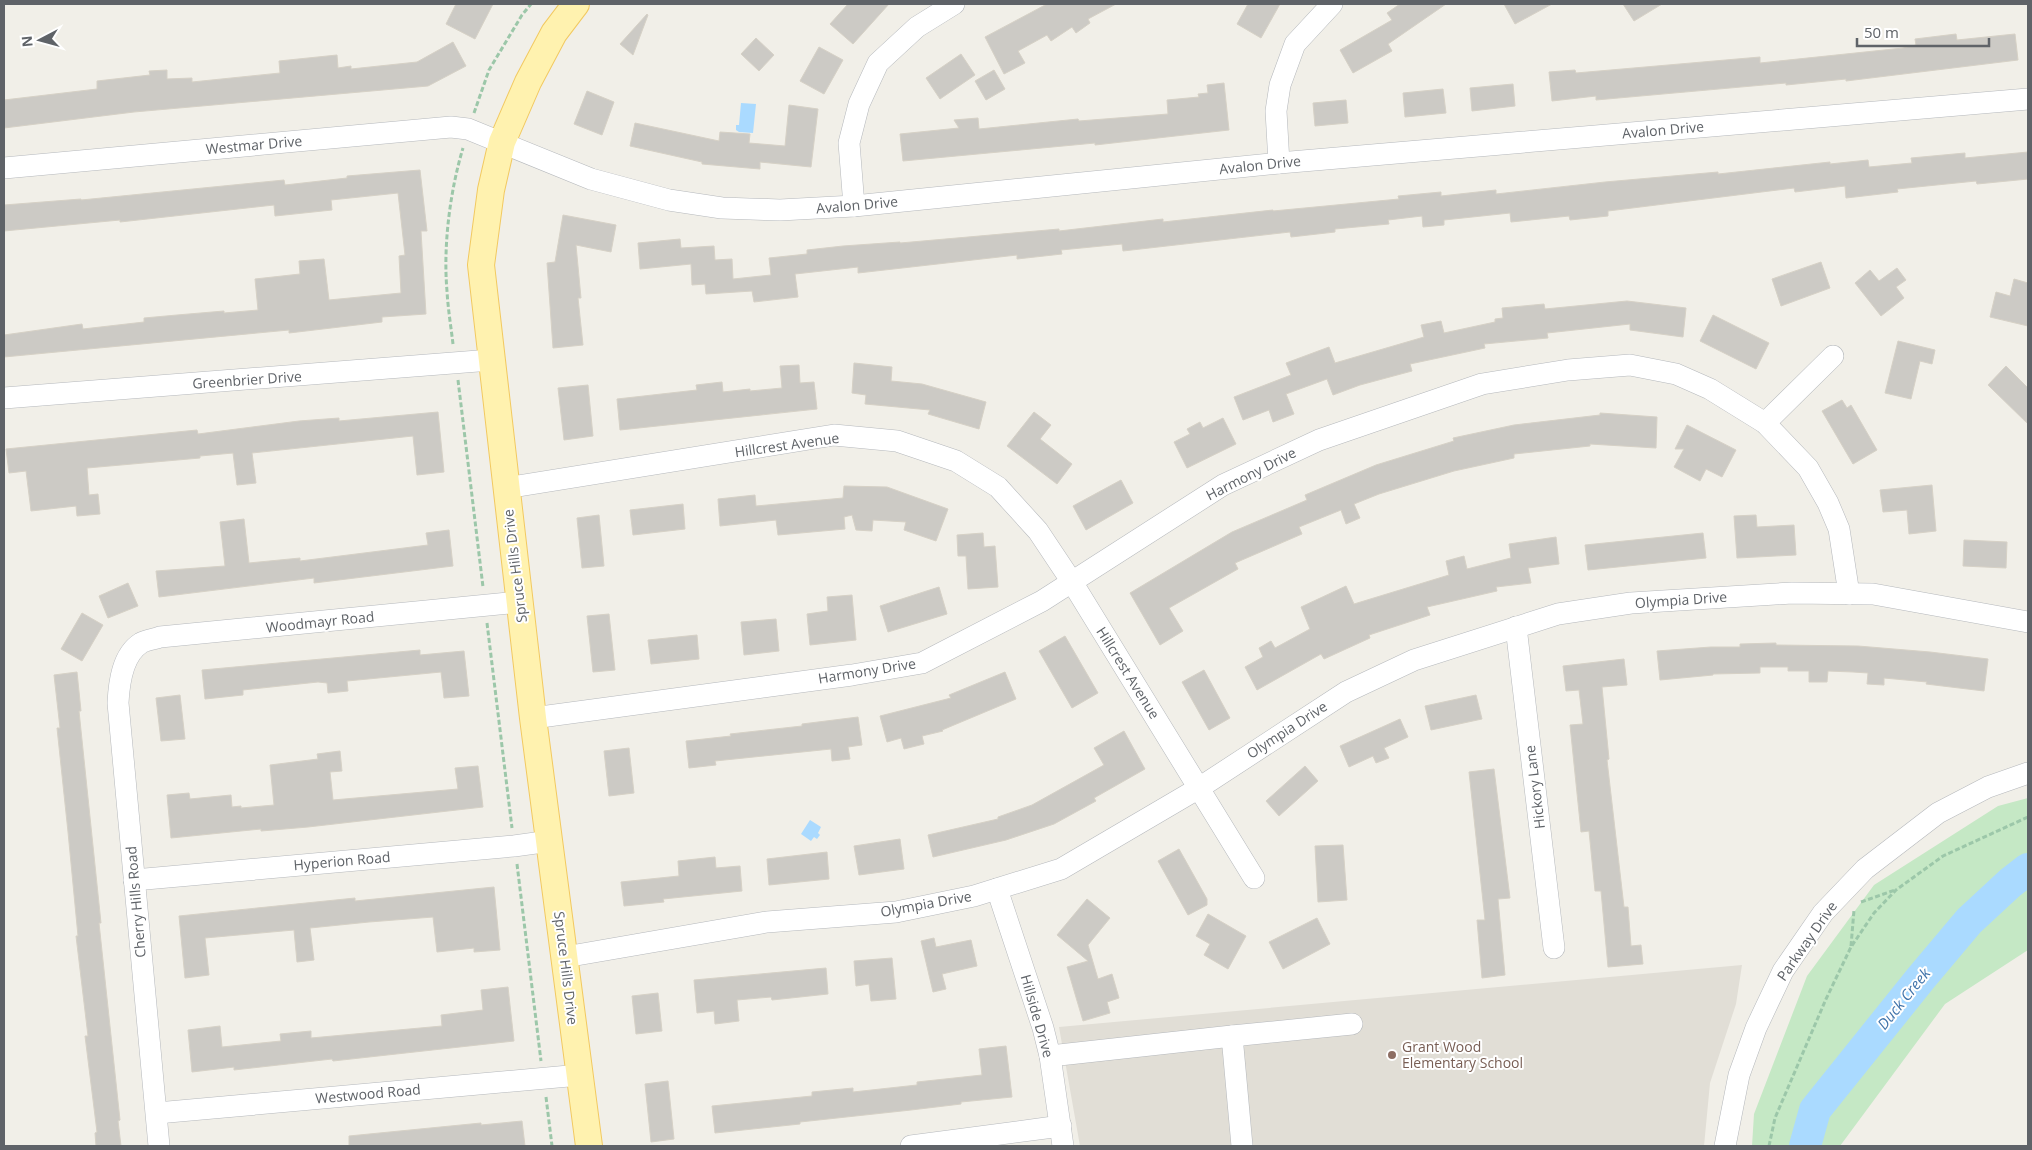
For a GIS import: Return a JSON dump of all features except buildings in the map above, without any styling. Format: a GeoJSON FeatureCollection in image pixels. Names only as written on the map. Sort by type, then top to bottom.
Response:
{"type":"FeatureCollection","features":[{"type":"Feature","properties":{"kind":"main road","name":"Spruce Hills Drive"},"geometry":{"type":"LineString","coordinates":[[576,4],[554,33],[528,82],[502,142],[491,190],[481,265],[533,718],[589,1146]]}},
{"type":"Feature","properties":{"kind":"street"},"geometry":{"type":"LineString","coordinates":[[854,206],[849,143],[859,104],[878,63],[918,27],[954,4]]}},
{"type":"Feature","properties":{"kind":"street"},"geometry":{"type":"LineString","coordinates":[[1279,163],[1276,111],[1280,85],[1295,44],[1332,4]]}},
{"type":"Feature","properties":{"kind":"street","name":"Avalon Drive"},"geometry":{"type":"LineString","coordinates":[[502,142],[591,179],[669,200],[722,208],[780,210],[854,206],[1279,163],[2028,99]]}},
{"type":"Feature","properties":{"kind":"street","name":"Westmar Drive"},"geometry":{"type":"LineString","coordinates":[[4,168],[451,127],[468,129],[502,142]]}},
{"type":"Feature","properties":{"kind":"street"},"geometry":{"type":"LineString","coordinates":[[1765,423],[1833,356]]}},
{"type":"Feature","properties":{"kind":"street","name":"Greenbrier Drive"},"geometry":{"type":"LineString","coordinates":[[4,398],[491,360]]}},
{"type":"Feature","properties":{"kind":"street","name":"Harmony Drive"},"geometry":{"type":"LineString","coordinates":[[533,718],[852,675],[922,663],[1042,601],[1223,485],[1319,440],[1482,384],[1568,370],[1630,365],[1676,374],[1710,389],[1765,423],[1808,468],[1828,503],[1839,528],[1849,594]]}},
{"type":"Feature","properties":{"kind":"street","name":"Hillcrest Avenue"},"geometry":{"type":"LineString","coordinates":[[506,488],[834,435],[897,442],[956,461],[998,488],[1038,531],[1072,582],[1254,878]]}},
{"type":"Feature","properties":{"kind":"street","name":"Olympia Drive"},"geometry":{"type":"LineString","coordinates":[[565,957],[767,922],[896,912],[974,896],[1061,869],[1199,788],[1346,692],[1414,660],[1558,614],[1631,603],[1792,593],[1873,594],[2028,622]]}},
{"type":"Feature","properties":{"kind":"street","name":"Woodmayr Road"},"geometry":{"type":"LineString","coordinates":[[128,658],[142,643],[160,638],[519,602]]}},
{"type":"Feature","properties":{"kind":"street","name":"Hickory Lane"},"geometry":{"type":"LineString","coordinates":[[1516,627],[1554,948]]}},
{"type":"Feature","properties":{"kind":"street","name":"Cherry Hills Road"},"geometry":{"type":"LineString","coordinates":[[128,658],[119,678],[118,703],[160,1146]]}},
{"type":"Feature","properties":{"kind":"street","name":"Parkway Drive"},"geometry":{"type":"LineString","coordinates":[[1725,1146],[1739,1075],[1756,1028],[1783,971],[1824,913],[1865,869],[1938,813],[1988,787],[2028,773]]}},
{"type":"Feature","properties":{"kind":"street","name":"Hyperion Road"},"geometry":{"type":"LineString","coordinates":[[134,880],[514,846],[550,840]]}},
{"type":"Feature","properties":{"kind":"street","name":"Hillside Drive"},"geometry":{"type":"LineString","coordinates":[[997,889],[1050,1056],[1062,1136]]}},
{"type":"Feature","properties":{"kind":"street"},"geometry":{"type":"LineString","coordinates":[[1050,1056],[1352,1024]]}},
{"type":"Feature","properties":{"kind":"street"},"geometry":{"type":"LineString","coordinates":[[1232,1036],[1242,1146]]}},
{"type":"Feature","properties":{"kind":"street","name":"Westwood Road"},"geometry":{"type":"LineString","coordinates":[[157,1112],[580,1075]]}},
{"type":"Feature","properties":{"kind":"street"},"geometry":{"type":"LineString","coordinates":[[911,1146],[1062,1136]]}},
{"type":"Feature","properties":{"kind":"path"},"geometry":{"type":"LineString","coordinates":[[1769,1146],[1775,1118],[1826,999],[1851,947],[1874,913],[1896,890],[1943,856],[2028,817]]}},
{"type":"Feature","properties":{"kind":"path"},"geometry":{"type":"LineString","coordinates":[[1851,947],[1854,904],[1896,890]]}},
{"type":"Feature","properties":{"kind":"shaded area","name":"Grant Wood Elementary School"},"geometry":{"type":"Polygon","coordinates":[[[1742,965],[1736,1004],[1710,1083],[1704,1146],[1080,1146],[1059,1027],[1742,965]]]}},
{"type":"Feature","properties":{"kind":"green space"},"geometry":{"type":"Polygon","coordinates":[[[2028,798],[2028,950],[1945,1004],[1840,1146],[1752,1146],[1754,1114],[1807,976],[1874,885],[1998,806],[2028,798]]]}},
{"type":"Feature","properties":{"kind":"water"},"geometry":{"type":"Polygon","coordinates":[[[741,103],[756,104],[753,133],[736,130],[736,125],[739,125],[741,103]]]}},
{"type":"Feature","properties":{"kind":"water"},"geometry":{"type":"Polygon","coordinates":[[[810,820],[821,827],[818,833],[820,835],[817,839],[814,837],[811,841],[801,834],[810,820]]]}},
{"type":"Feature","properties":{"kind":"waterway","name":"Duck Creek"},"geometry":{"type":"LineString","coordinates":[[1805,1146],[1815,1110],[1921,978],[1969,921],[2028,869]]}},
{"type":"Feature","properties":{"kind":"place","name":"Grant Wood Elementary School"},"geometry":{"type":"Point","coordinates":[1392,1055]}}]}
